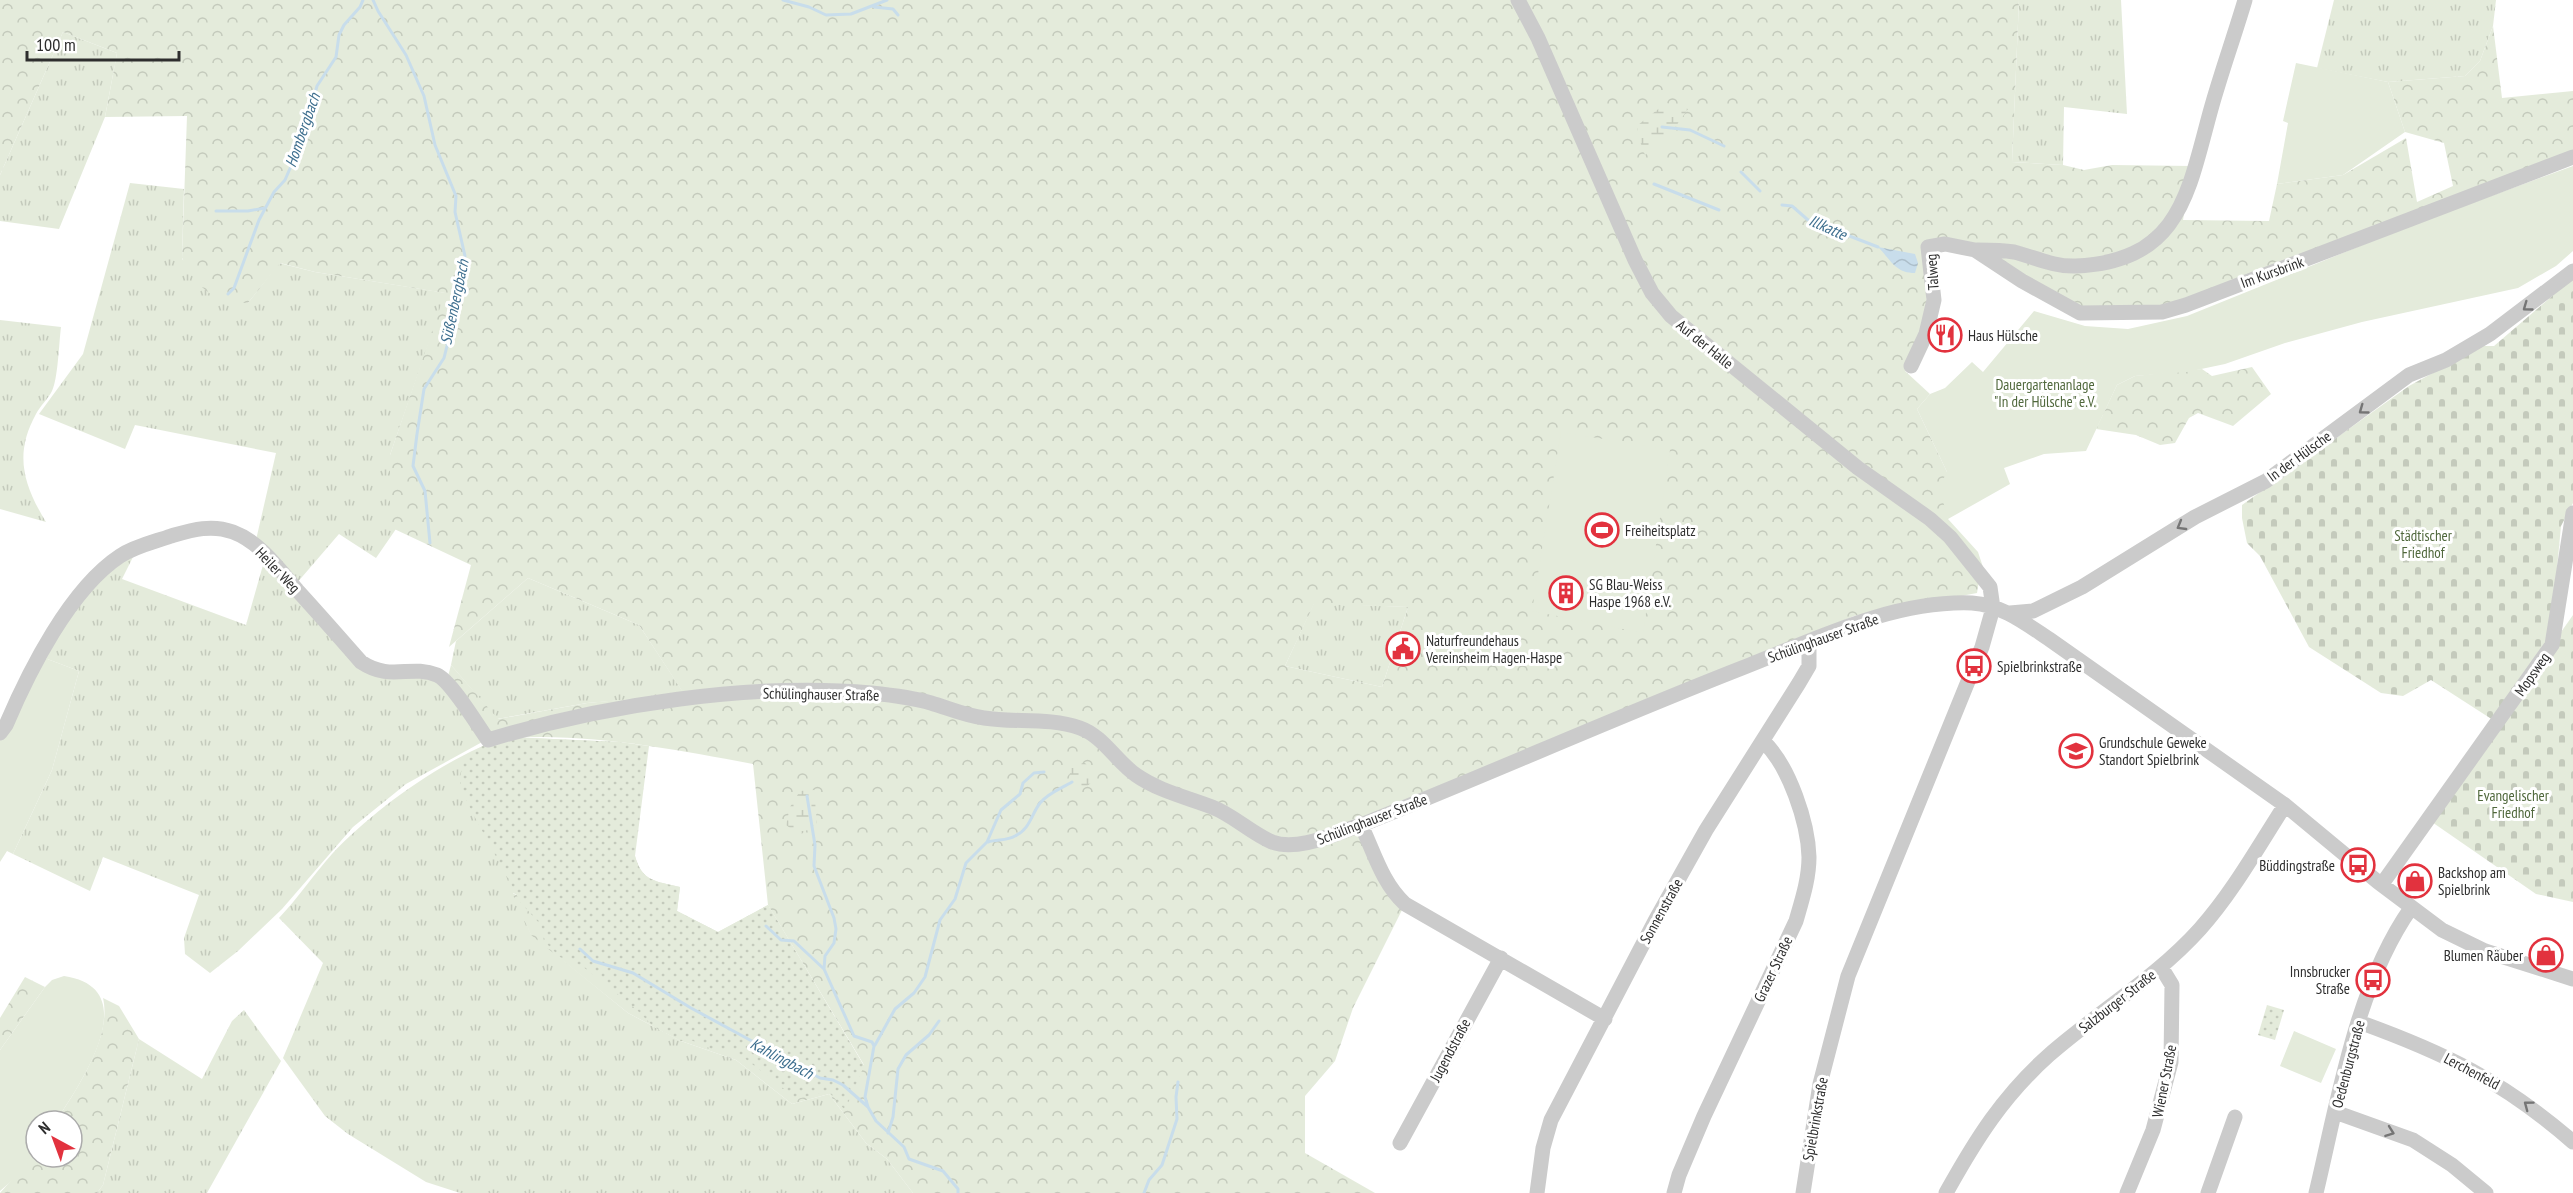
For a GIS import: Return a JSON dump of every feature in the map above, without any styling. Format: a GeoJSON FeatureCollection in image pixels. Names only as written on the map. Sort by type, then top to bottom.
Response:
{"type":"FeatureCollection","features":[{"type":"Feature","properties":{"kind":"street","name":"Auf der Halle"},"geometry":{"type":"LineString","coordinates":[[1518,0],[1652,293],[1671,316],[1697,339],[1858,468],[1930,519],[1950,537],[1990,587],[1993,608]]}},
{"type":"Feature","properties":{"kind":"street"},"geometry":{"type":"LineString","coordinates":[[1972,248],[2013,252],[2043,261],[2075,266],[2113,260],[2149,245],[2172,222],[2190,188],[2245,0]]}},
{"type":"Feature","properties":{"kind":"street","name":"Im Kursbrink"},"geometry":{"type":"LineString","coordinates":[[1972,248],[2022,281],[2079,313],[2162,312],[2186,305],[2573,157]]}},
{"type":"Feature","properties":{"kind":"street","name":"Talweg"},"geometry":{"type":"LineString","coordinates":[[1911,366],[1926,334],[1934,300],[1928,248],[1945,244],[1972,248]]}},
{"type":"Feature","properties":{"kind":"street","name":"In der Hülsche"},"geometry":{"type":"LineString","coordinates":[[2010,614],[2033,611],[2082,587],[2196,517],[2266,481],[2409,375],[2446,360],[2490,334],[2573,271]]}},
{"type":"Feature","properties":{"kind":"street","name":"Mopsweg"},"geometry":{"type":"LineString","coordinates":[[2382,884],[2497,726],[2552,645],[2573,513]]}},
{"type":"Feature","properties":{"kind":"street","name":"Heiler Weg"},"geometry":{"type":"LineString","coordinates":[[0,733],[6,725],[33,666],[49,640],[100,572],[122,555],[139,547],[191,530],[215,527],[240,536],[266,556],[361,662],[373,670],[428,673],[445,680],[489,740]]}},
{"type":"Feature","properties":{"kind":"street","name":"Schülinghauser Straße"},"geometry":{"type":"LineString","coordinates":[[489,740],[582,717],[684,699],[787,691],[871,693],[927,702],[983,718],[1058,723],[1080,728],[1093,734],[1137,775],[1162,790],[1215,808],[1273,842],[1304,844],[1361,825],[1869,619],[1930,606],[1974,603],[1993,608]]}},
{"type":"Feature","properties":{"kind":"street"},"geometry":{"type":"LineString","coordinates":[[1993,608],[2010,614],[2057,644],[2285,805],[2411,908],[2442,930],[2485,951],[2573,980]]}},
{"type":"Feature","properties":{"kind":"street","name":"Spielbrinkstraße"},"geometry":{"type":"LineString","coordinates":[[1803,1193],[1820,1084],[1848,976],[1982,647],[1993,608]]}},
{"type":"Feature","properties":{"kind":"street","name":"Sonnenstraße"},"geometry":{"type":"LineString","coordinates":[[1537,1193],[1543,1148],[1550,1122],[1655,921],[1706,830],[1764,742],[1809,666],[1809,642]]}},
{"type":"Feature","properties":{"kind":"street","name":"Grazer Straße"},"geometry":{"type":"LineString","coordinates":[[1674,1193],[1679,1175],[1704,1116],[1796,921],[1806,887],[1809,857],[1797,799],[1773,751],[1764,742]]}},
{"type":"Feature","properties":{"kind":"street","name":"Salzburger Straße"},"geometry":{"type":"LineString","coordinates":[[1946,1193],[1989,1121],[2018,1086],[2071,1036],[2161,967],[2199,930],[2222,902],[2285,805]]}},
{"type":"Feature","properties":{"kind":"street"},"geometry":{"type":"LineString","coordinates":[[1361,825],[1394,894],[1413,909],[1605,1019]]}},
{"type":"Feature","properties":{"kind":"street","name":"Oedenburgstraße"},"geometry":{"type":"LineString","coordinates":[[2316,1193],[2359,1022],[2383,956],[2400,923],[2411,908]]}},
{"type":"Feature","properties":{"kind":"street","name":"Jugendstraße"},"geometry":{"type":"LineString","coordinates":[[1400,1143],[1501,958]]}},
{"type":"Feature","properties":{"kind":"street","name":"Wiener Straße"},"geometry":{"type":"LineString","coordinates":[[2127,1193],[2153,1130],[2171,1062],[2172,985],[2161,967]]}},
{"type":"Feature","properties":{"kind":"street","name":"Lerchenfeld"},"geometry":{"type":"LineString","coordinates":[[2359,1022],[2408,1040],[2474,1070],[2524,1101],[2573,1142]]}},
{"type":"Feature","properties":{"kind":"street"},"geometry":{"type":"LineString","coordinates":[[2335,1112],[2413,1140],[2452,1165],[2486,1193]]}},
{"type":"Feature","properties":{"kind":"street"},"geometry":{"type":"LineString","coordinates":[[2208,1193],[2235,1117]]}},
{"type":"Feature","properties":{"kind":"green space"},"geometry":{"type":"Polygon","coordinates":[[[0,0],[2019,0],[2012,162],[2063,165],[2084,170],[2112,165],[2192,166],[2183,220],[2269,221],[2277,184],[2343,175],[2406,138],[2417,202],[2453,186],[2444,143],[2405,132],[2388,82],[2465,76],[2480,61],[2493,26],[2502,98],[2573,91],[2573,156],[2158,308],[2079,311],[2026,279],[1938,242],[1926,277],[1927,307],[1923,329],[1905,371],[1930,394],[1917,409],[1947,472],[1948,519],[1978,552],[1986,576],[1979,581],[1977,593],[1854,616],[1361,825],[1405,904],[1353,1008],[1335,1061],[1305,1096],[1305,1153],[1375,1193],[913,1193],[887,1159],[866,1143],[829,1094],[792,1104],[736,1060],[681,1041],[628,1013],[531,935],[512,893],[683,971],[864,1065],[768,905],[753,764],[621,742],[554,737],[487,740],[447,680],[451,665],[498,719],[587,703],[684,694],[639,625],[528,578],[449,647],[471,565],[390,527],[390,455],[445,293],[315,272],[280,263],[248,303],[225,302],[209,293],[196,282],[182,258],[187,116],[105,117],[117,53],[63,32],[0,175],[0,0]],[[1314,604],[1285,666],[1382,687],[1408,607],[1314,604]]]}},
{"type":"Feature","properties":{"kind":"green space"},"geometry":{"type":"Polygon","coordinates":[[[2019,0],[2121,0],[2127,114],[2064,107],[2063,165],[2012,162],[2019,0]]]}},
{"type":"Feature","properties":{"kind":"green space"},"geometry":{"type":"Polygon","coordinates":[[[2334,0],[2496,0],[2493,26],[2480,61],[2465,76],[2388,82],[2317,68],[2334,0]]]}},
{"type":"Feature","properties":{"kind":"green space"},"geometry":{"type":"Polygon","coordinates":[[[63,32],[117,53],[105,117],[59,229],[0,221],[0,175],[63,32]]]}},
{"type":"Feature","properties":{"kind":"green space"},"geometry":{"type":"Polygon","coordinates":[[[2296,63],[2388,82],[2405,132],[2343,175],[2277,184],[2288,123],[2283,121],[2296,63]]]}},
{"type":"Feature","properties":{"kind":"green space"},"geometry":{"type":"Polygon","coordinates":[[[1666,103],[1688,109],[1662,146],[1655,146],[1645,155],[1637,133],[1638,125],[1666,103]]]}},
{"type":"Feature","properties":{"kind":"green space","name":"Dauergartenanlage \"In der Hülsche\" e.V."},"geometry":{"type":"Polygon","coordinates":[[[2573,166],[2573,251],[2556,266],[2518,288],[2362,322],[2285,343],[2225,364],[2187,372],[2135,376],[2117,385],[2086,451],[2044,454],[2004,468],[2010,484],[1948,519],[1939,487],[1947,472],[1917,409],[1930,394],[1945,388],[1972,362],[1983,372],[2034,311],[2085,326],[2128,329],[2187,316],[2412,225],[2573,166]]]}},
{"type":"Feature","properties":{"kind":"green space"},"geometry":{"type":"Polygon","coordinates":[[[130,183],[184,189],[182,259],[248,303],[279,263],[315,272],[446,293],[390,455],[390,526],[396,529],[376,558],[339,534],[296,584],[256,540],[276,453],[135,425],[125,449],[39,414],[83,354],[130,183]]]}},
{"type":"Feature","properties":{"kind":"green space","name":"Städtischer Friedhof"},"geometry":{"type":"Polygon","coordinates":[[[2573,278],[2573,503],[2561,526],[2550,643],[2493,720],[2431,680],[2403,696],[2381,693],[2309,647],[2260,556],[2247,543],[2242,505],[2409,386],[2482,346],[2494,346],[2573,278]]]}},
{"type":"Feature","properties":{"kind":"green space"},"geometry":{"type":"Polygon","coordinates":[[[0,320],[61,327],[54,385],[29,429],[23,456],[27,482],[46,522],[0,509],[0,320]]]}},
{"type":"Feature","properties":{"kind":"green space"},"geometry":{"type":"Polygon","coordinates":[[[2252,367],[2271,394],[2233,426],[2198,413],[2189,418],[2175,443],[2160,445],[2136,435],[2096,429],[2117,385],[2135,376],[2202,369],[2212,376],[2252,367]]]}},
{"type":"Feature","properties":{"kind":"green space","name":"Freiheitsplatz"},"geometry":{"type":"Polygon","coordinates":[[[1561,432],[1670,450],[1643,633],[1532,611],[1561,432]]]}},
{"type":"Feature","properties":{"kind":"green space"},"geometry":{"type":"Polygon","coordinates":[[[136,551],[122,579],[246,625],[265,558],[359,663],[436,677],[484,741],[406,784],[353,827],[282,909],[238,951],[210,973],[185,954],[184,938],[199,895],[103,857],[90,891],[13,854],[52,770],[79,671],[42,657],[87,591],[136,551]]]}},
{"type":"Feature","properties":{"kind":"green space"},"geometry":{"type":"Polygon","coordinates":[[[528,578],[639,625],[685,695],[587,703],[497,719],[451,665],[456,641],[528,578]]]}},
{"type":"Feature","properties":{"kind":"green space"},"geometry":{"type":"Polygon","coordinates":[[[1314,603],[1408,607],[1382,687],[1285,666],[1314,603]]]}},
{"type":"Feature","properties":{"kind":"green space","name":"Evangelischer Friedhof"},"geometry":{"type":"Polygon","coordinates":[[[2573,615],[2573,902],[2536,894],[2429,820],[2573,615]]]}},
{"type":"Feature","properties":{"kind":"green space"},"geometry":{"type":"Polygon","coordinates":[[[42,657],[79,671],[52,770],[13,854],[7,851],[0,862],[0,737],[42,657]]]}},
{"type":"Feature","properties":{"kind":"green space"},"geometry":{"type":"Polygon","coordinates":[[[507,737],[620,742],[635,856],[642,871],[651,879],[680,887],[677,911],[718,932],[768,905],[864,1066],[513,893],[531,934],[628,1013],[681,1041],[736,1060],[792,1104],[829,1094],[866,1143],[887,1159],[913,1193],[460,1193],[426,1182],[348,1134],[325,1116],[283,1058],[323,963],[279,918],[332,854],[369,819],[437,770],[485,745],[507,737]]]}},
{"type":"Feature","properties":{"kind":"green space"},"geometry":{"type":"Polygon","coordinates":[[[509,737],[620,742],[649,746],[635,856],[638,865],[651,879],[680,887],[677,911],[718,932],[768,905],[864,1066],[845,1110],[828,1091],[797,1099],[734,1050],[716,1051],[691,1040],[681,1041],[654,1027],[609,987],[582,966],[560,957],[544,941],[541,925],[521,903],[460,786],[465,756],[488,743],[509,737]]]}},
{"type":"Feature","properties":{"kind":"green space"},"geometry":{"type":"Polygon","coordinates":[[[1085,763],[1092,771],[1092,782],[1086,787],[1069,780],[1071,765],[1085,763]]]}},
{"type":"Feature","properties":{"kind":"green space"},"geometry":{"type":"Polygon","coordinates":[[[814,790],[817,823],[800,835],[786,825],[790,807],[800,791],[814,790]]]}},
{"type":"Feature","properties":{"kind":"green space"},"geometry":{"type":"Polygon","coordinates":[[[64,976],[88,984],[101,998],[104,1017],[100,1039],[91,1062],[63,1109],[24,1109],[24,1167],[0,1191],[0,1050],[52,980],[64,976]]]}},
{"type":"Feature","properties":{"kind":"green space"},"geometry":{"type":"Polygon","coordinates":[[[25,977],[45,987],[0,1050],[0,1018],[25,977]]]}},
{"type":"Feature","properties":{"kind":"green space"},"geometry":{"type":"Polygon","coordinates":[[[103,998],[119,1006],[139,1039],[103,1185],[97,1193],[0,1193],[24,1166],[24,1169],[84,1169],[84,1109],[64,1109],[98,1046],[104,1013],[103,998]]]}},
{"type":"Feature","properties":{"kind":"green space"},"geometry":{"type":"Polygon","coordinates":[[[2267,1005],[2284,1010],[2275,1040],[2258,1035],[2267,1005]]]}},
{"type":"Feature","properties":{"kind":"green space"},"geometry":{"type":"Polygon","coordinates":[[[244,1010],[281,1061],[207,1193],[97,1193],[103,1185],[139,1039],[202,1079],[232,1021],[244,1010]]]}},
{"type":"Feature","properties":{"kind":"green space"},"geometry":{"type":"Polygon","coordinates":[[[2294,1031],[2336,1049],[2321,1083],[2280,1066],[2294,1031]]]}},
{"type":"Feature","properties":{"kind":"water"},"geometry":{"type":"Polygon","coordinates":[[[1878,247],[1915,254],[1918,263],[1915,273],[1898,268],[1878,247]]]}},
{"type":"Feature","properties":{"kind":"waterway","name":"Hombergbach"},"geometry":{"type":"LineString","coordinates":[[228,294],[234,288],[259,220],[274,192],[285,180],[301,143],[317,86],[336,57],[339,35],[363,0]]}},
{"type":"Feature","properties":{"kind":"waterway","name":"Süßenbergbach"},"geometry":{"type":"LineString","coordinates":[[373,0],[406,55],[424,96],[435,145],[456,196],[455,212],[465,256],[463,270],[453,291],[444,358],[424,389],[413,466],[425,491],[430,543]]}},
{"type":"Feature","properties":{"kind":"waterway"},"geometry":{"type":"LineString","coordinates":[[783,0],[809,7],[826,15],[851,14],[887,0]]}},
{"type":"Feature","properties":{"kind":"waterway"},"geometry":{"type":"LineString","coordinates":[[874,7],[893,9],[898,15]]}},
{"type":"Feature","properties":{"kind":"waterway"},"geometry":{"type":"LineString","coordinates":[[1662,127],[1690,130],[1724,146]]}},
{"type":"Feature","properties":{"kind":"waterway"},"geometry":{"type":"LineString","coordinates":[[1741,172],[1760,191]]}},
{"type":"Feature","properties":{"kind":"waterway"},"geometry":{"type":"LineString","coordinates":[[1654,184],[1719,210]]}},
{"type":"Feature","properties":{"kind":"waterway","name":"Illkatte"},"geometry":{"type":"LineString","coordinates":[[1782,205],[1792,206],[1808,220],[1878,247]]}},
{"type":"Feature","properties":{"kind":"waterway"},"geometry":{"type":"LineString","coordinates":[[216,211],[248,211],[265,208]]}},
{"type":"Feature","properties":{"kind":"waterway"},"geometry":{"type":"LineString","coordinates":[[875,1045],[895,1009],[914,993],[925,977],[940,920],[955,899],[966,863],[987,842],[1001,810],[1020,794],[1023,783],[1034,773],[1044,772]]}},
{"type":"Feature","properties":{"kind":"waterway"},"geometry":{"type":"LineString","coordinates":[[988,842],[1009,839],[1020,833],[1027,826],[1043,799],[1072,782]]}},
{"type":"Feature","properties":{"kind":"waterway"},"geometry":{"type":"LineString","coordinates":[[807,796],[815,845],[814,866],[836,929],[834,943],[825,956],[824,969],[854,1036],[872,1042],[874,1046],[865,1097],[868,1107]]}},
{"type":"Feature","properties":{"kind":"waterway"},"geometry":{"type":"LineString","coordinates":[[766,926],[781,940],[794,941],[824,969]]}},
{"type":"Feature","properties":{"kind":"waterway","name":"Kahlingbach"},"geometry":{"type":"LineString","coordinates":[[580,949],[593,961],[633,973],[691,1008],[820,1078],[833,1080],[843,1085],[868,1107],[876,1121],[904,1147],[909,1159],[943,1171],[958,1189],[958,1193]]}},
{"type":"Feature","properties":{"kind":"waterway"},"geometry":{"type":"LineString","coordinates":[[888,1133],[893,1117],[898,1069],[906,1055],[929,1035],[939,1021]]}},
{"type":"Feature","properties":{"kind":"waterway"},"geometry":{"type":"LineString","coordinates":[[1144,1193],[1149,1180],[1162,1165],[1177,1119],[1178,1082]]}},
{"type":"Feature","properties":{"kind":"place","name":"Haus Hülsche"},"geometry":{"type":"Point","coordinates":[1945,335]}},
{"type":"Feature","properties":{"kind":"place","name":"Freiheitsplatz"},"geometry":{"type":"Point","coordinates":[1602,530]}},
{"type":"Feature","properties":{"kind":"place","name":"SG Blau-Weiss Haspe 1968 e.V."},"geometry":{"type":"Point","coordinates":[1566,593]}},
{"type":"Feature","properties":{"kind":"place","name":"Naturfreundehaus Vereinsheim Hagen-Haspe"},"geometry":{"type":"Point","coordinates":[1403,649]}},
{"type":"Feature","properties":{"kind":"place","name":"Spielbrinkstraße"},"geometry":{"type":"Point","coordinates":[1974,666]}},
{"type":"Feature","properties":{"kind":"place","name":"Grundschule Geweke Standort Spielbrink"},"geometry":{"type":"Point","coordinates":[2076,751]}},
{"type":"Feature","properties":{"kind":"place","name":"Büddingstraße"},"geometry":{"type":"Point","coordinates":[2358,865]}},
{"type":"Feature","properties":{"kind":"place","name":"Backshop am Spielbrink"},"geometry":{"type":"Point","coordinates":[2415,881]}},
{"type":"Feature","properties":{"kind":"place","name":"Blumen Räuber"},"geometry":{"type":"Point","coordinates":[2546,955]}},
{"type":"Feature","properties":{"kind":"place","name":"Innsbrucker Straße"},"geometry":{"type":"Point","coordinates":[2373,980]}}]}
